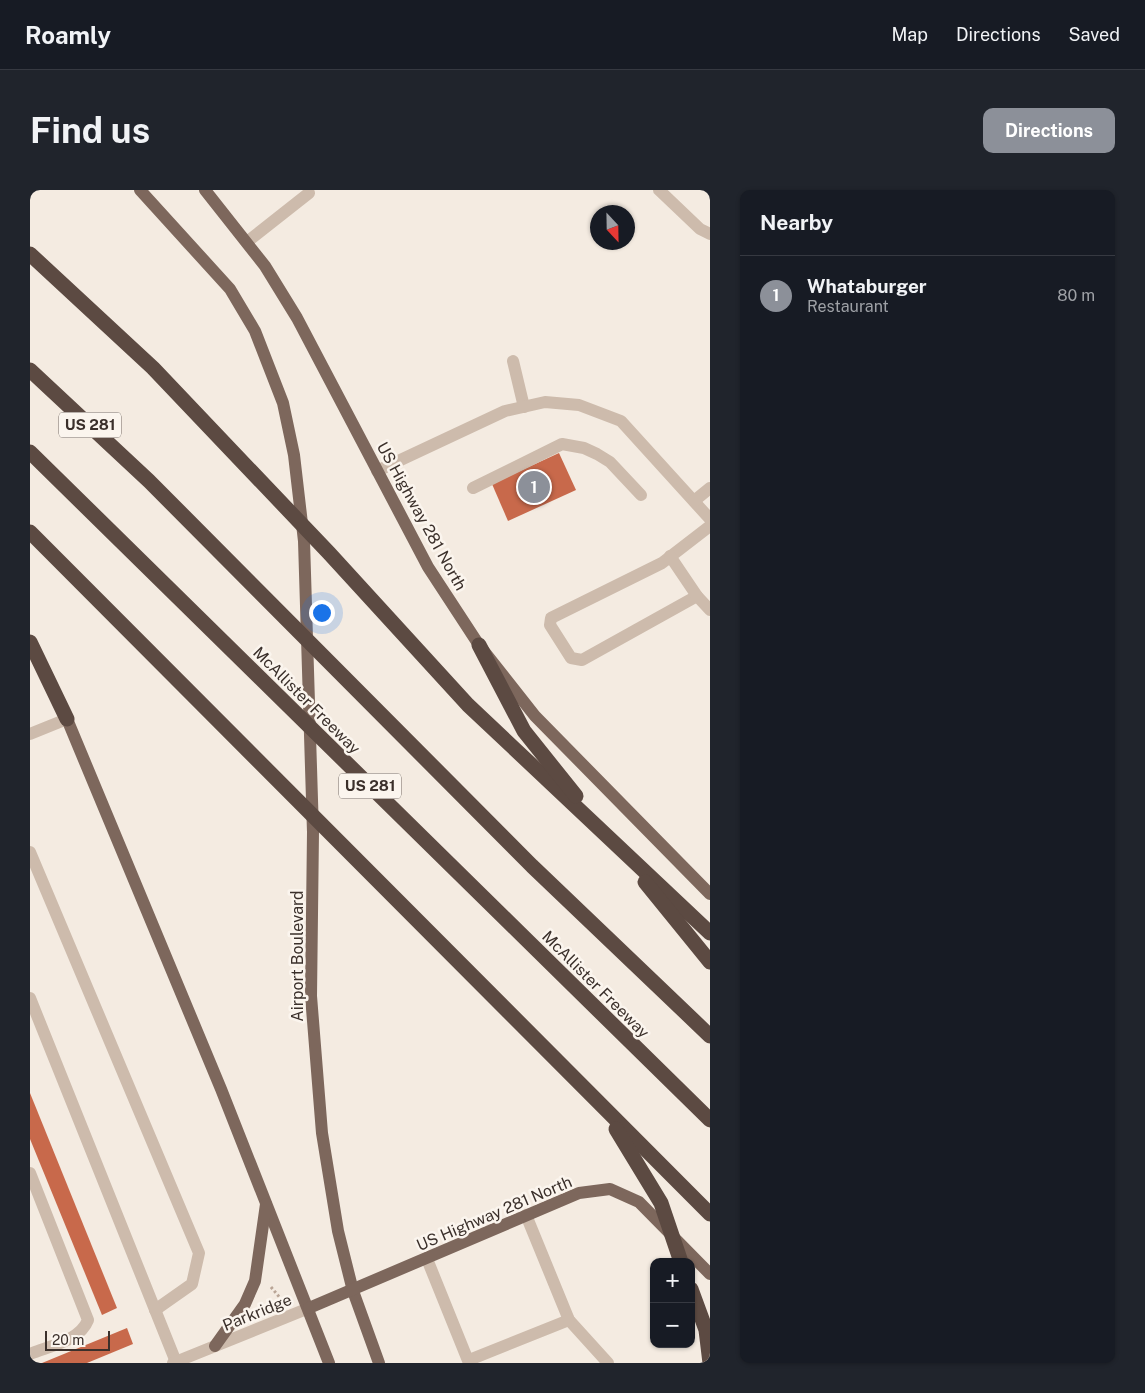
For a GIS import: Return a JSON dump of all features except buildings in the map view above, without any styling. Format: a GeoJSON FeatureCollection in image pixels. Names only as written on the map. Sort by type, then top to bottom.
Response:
{"type":"FeatureCollection","features":[{"type":"Feature","properties":{"kind":"highway"},"geometry":{"type":"LineString","coordinates":[[31,254],[153,368],[329,553],[468,705],[710,933]]}},
{"type":"Feature","properties":{"kind":"highway","name":"US 281"},"geometry":{"type":"LineString","coordinates":[[30,370],[149,481],[532,866],[710,1036]]}},
{"type":"Feature","properties":{"kind":"highway","name":"McAllister Freeway"},"geometry":{"type":"LineString","coordinates":[[30,452],[710,1120]]}},
{"type":"Feature","properties":{"kind":"highway"},"geometry":{"type":"LineString","coordinates":[[30,532],[710,1214]]}},
{"type":"Feature","properties":{"kind":"highway"},"geometry":{"type":"LineString","coordinates":[[30,642],[67,719]]}},
{"type":"Feature","properties":{"kind":"highway"},"geometry":{"type":"LineString","coordinates":[[479,645],[524,731],[710,962]]}},
{"type":"Feature","properties":{"kind":"highway"},"geometry":{"type":"LineString","coordinates":[[604,1108],[660,1203],[680,1258]]}},
{"type":"Feature","properties":{"kind":"highway"},"geometry":{"type":"LineString","coordinates":[[695,1300],[706,1330],[710,1363]]}},
{"type":"Feature","properties":{"kind":"main road","name":"Airport Boulevard"},"geometry":{"type":"LineString","coordinates":[[140,190],[230,289],[256,331],[283,403],[294,455],[304,541],[313,832],[311,996],[322,1133],[338,1231],[353,1291],[379,1363]]}},
{"type":"Feature","properties":{"kind":"main road","name":"US Highway 281 North"},"geometry":{"type":"LineString","coordinates":[[205,190],[265,266],[297,318],[428,568],[479,645],[535,716],[710,894]]}},
{"type":"Feature","properties":{"kind":"main road"},"geometry":{"type":"LineString","coordinates":[[67,719],[221,1089],[309,1308],[329,1363]]}},
{"type":"Feature","properties":{"kind":"main road","name":"US Highway 281 North"},"geometry":{"type":"LineString","coordinates":[[353,1291],[578,1193],[610,1188],[638,1202],[710,1274]]}},
{"type":"Feature","properties":{"kind":"main road"},"geometry":{"type":"LineString","coordinates":[[215,1346],[245,1304],[255,1281],[266,1201]]}},
{"type":"Feature","properties":{"kind":"main road","name":"Parkridge"},"geometry":{"type":"LineString","coordinates":[[309,1308],[353,1291]]}},
{"type":"Feature","properties":{"kind":"street"},"geometry":{"type":"LineString","coordinates":[[659,190],[700,229],[710,234]]}},
{"type":"Feature","properties":{"kind":"street"},"geometry":{"type":"LineString","coordinates":[[247,242],[309,193]]}},
{"type":"Feature","properties":{"kind":"street"},"geometry":{"type":"LineString","coordinates":[[513,361],[524,407]]}},
{"type":"Feature","properties":{"kind":"street"},"geometry":{"type":"LineString","coordinates":[[377,471],[505,411],[545,402],[579,405],[621,421],[710,519]]}},
{"type":"Feature","properties":{"kind":"street"},"geometry":{"type":"LineString","coordinates":[[473,488],[562,444],[584,448],[610,462],[641,495]]}},
{"type":"Feature","properties":{"kind":"street"},"geometry":{"type":"LineString","coordinates":[[694,501],[710,488]]}},
{"type":"Feature","properties":{"kind":"street"},"geometry":{"type":"LineString","coordinates":[[697,596],[582,660],[571,658],[550,624],[551,618],[662,563],[710,526]]}},
{"type":"Feature","properties":{"kind":"street"},"geometry":{"type":"LineString","coordinates":[[670,556],[697,596],[710,610]]}},
{"type":"Feature","properties":{"kind":"street"},"geometry":{"type":"LineString","coordinates":[[30,734],[67,719]]}},
{"type":"Feature","properties":{"kind":"street"},"geometry":{"type":"LineString","coordinates":[[30,852],[199,1253],[192,1284],[155,1310]]}},
{"type":"Feature","properties":{"kind":"street"},"geometry":{"type":"LineString","coordinates":[[30,998],[174,1362]]}},
{"type":"Feature","properties":{"kind":"street"},"geometry":{"type":"LineString","coordinates":[[30,1173],[88,1320],[85,1329],[76,1336],[30,1354]]}},
{"type":"Feature","properties":{"kind":"street"},"geometry":{"type":"LineString","coordinates":[[526,1216],[569,1320],[608,1363]]}},
{"type":"Feature","properties":{"kind":"street"},"geometry":{"type":"LineString","coordinates":[[427,1259],[469,1362],[569,1320]]}},
{"type":"Feature","properties":{"kind":"street","name":"Parkridge"},"geometry":{"type":"LineString","coordinates":[[174,1362],[309,1308]]}},
{"type":"Feature","properties":{"kind":"path"},"geometry":{"type":"LineString","coordinates":[[269,1284],[282,1299]]}},
{"type":"Feature","properties":{"kind":"place","name":"Whataburger"},"geometry":{"type":"Point","coordinates":[534,487]}}]}
